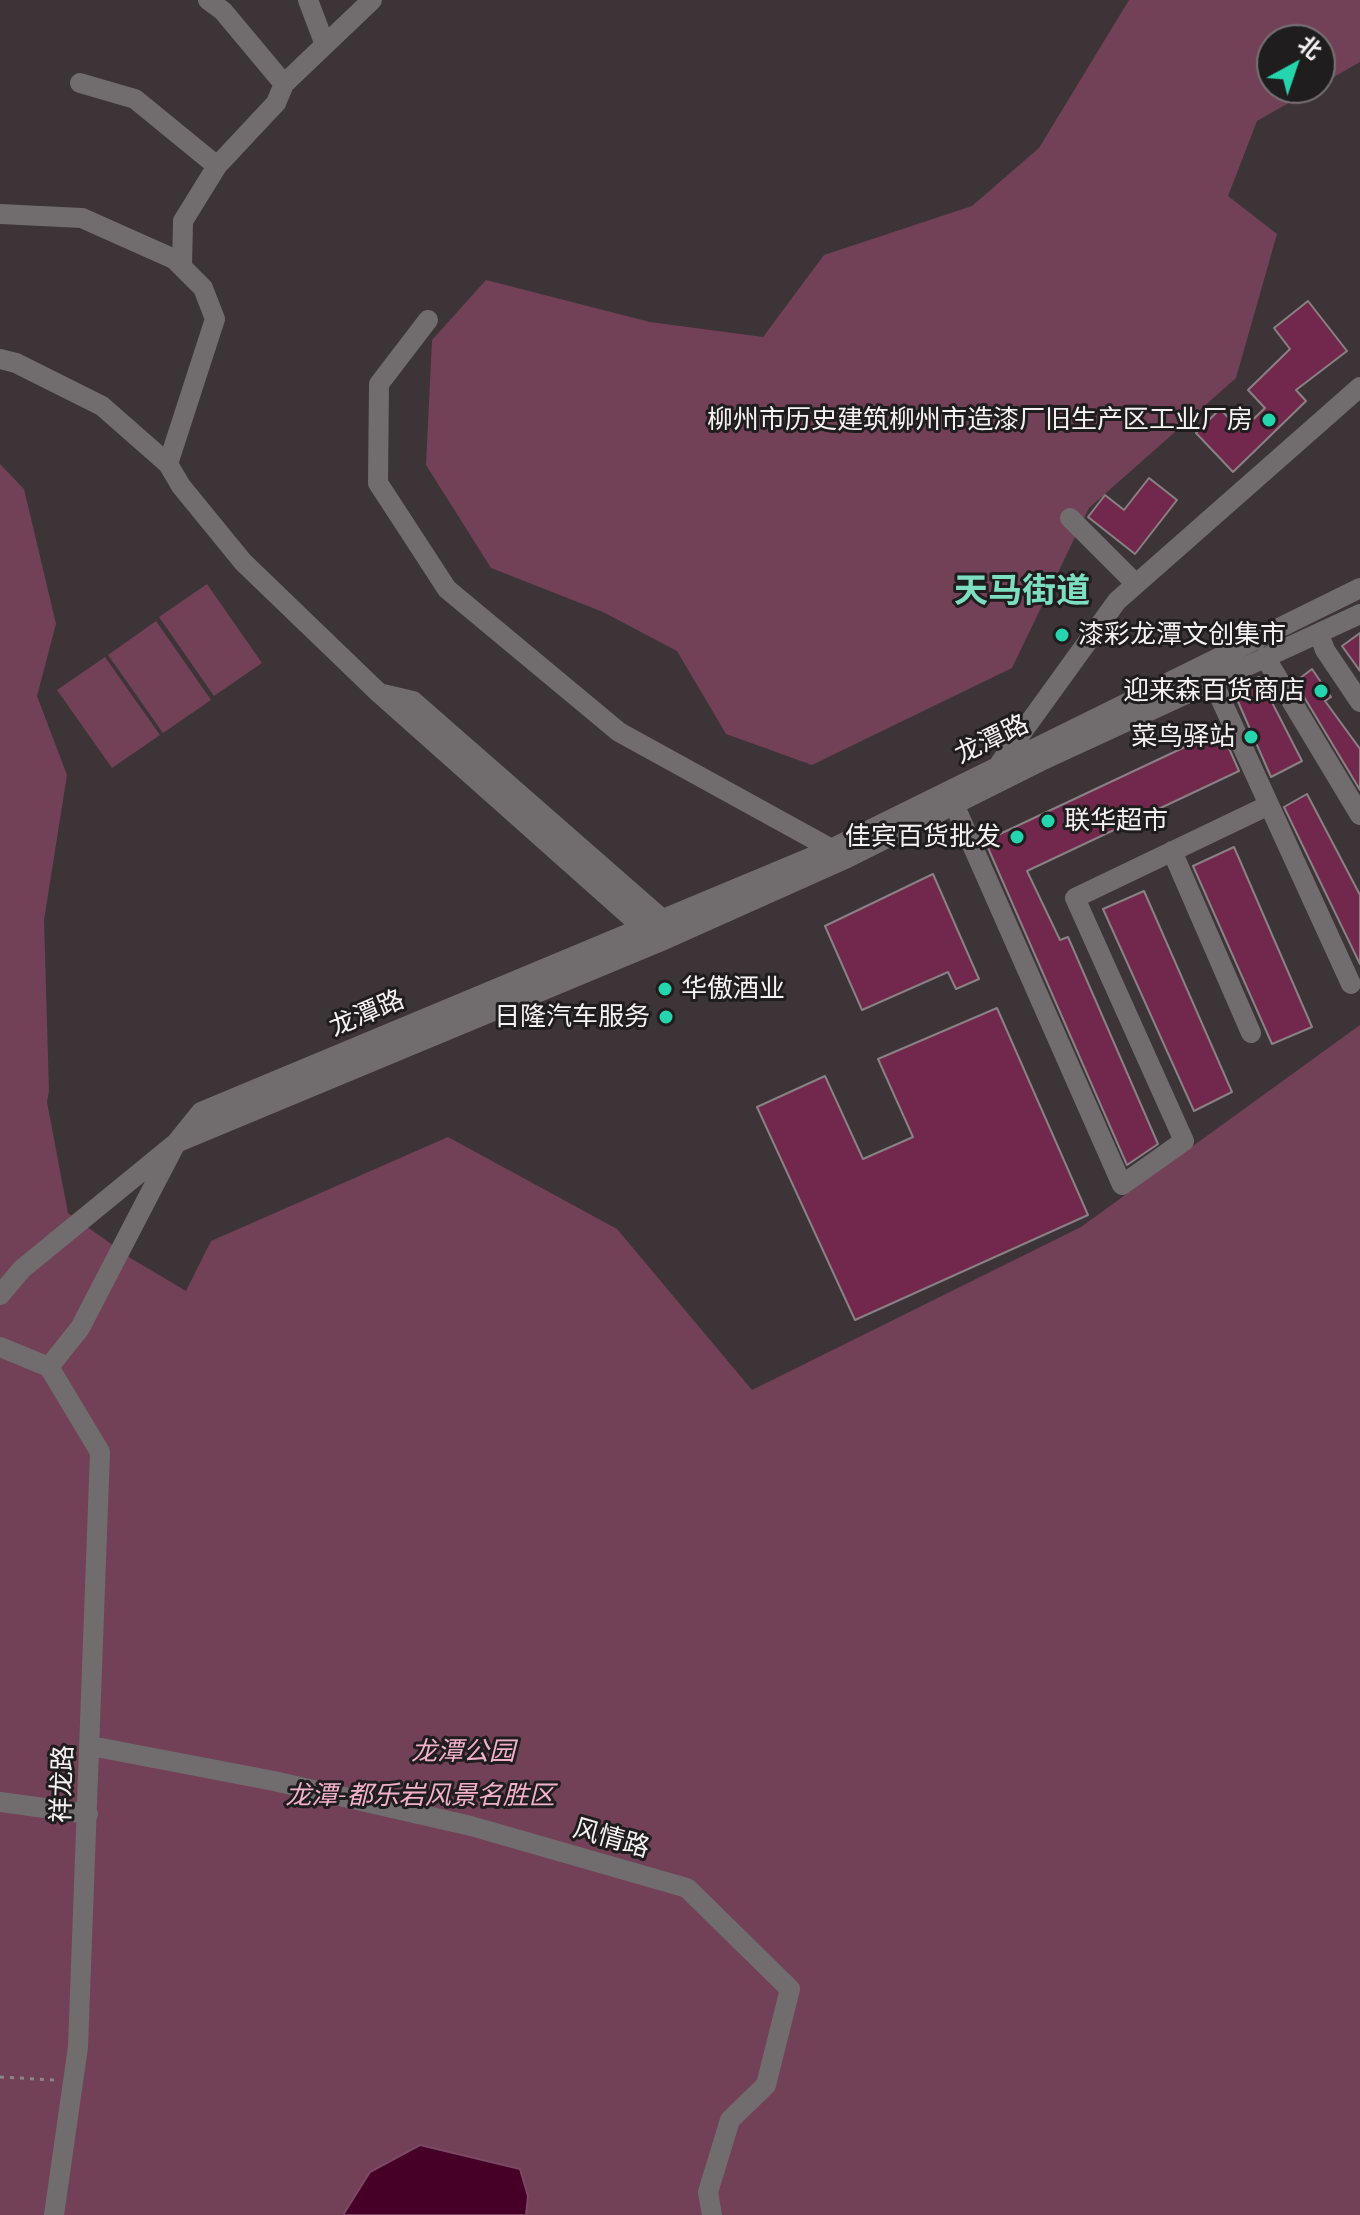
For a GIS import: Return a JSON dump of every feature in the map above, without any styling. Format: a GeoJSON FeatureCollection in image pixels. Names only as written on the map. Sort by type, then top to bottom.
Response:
{"type":"FeatureCollection","features":[{"type":"Feature","properties":{"kind":"street"},"geometry":{"type":"LineString","coordinates":[[208,0],[223,11],[284,84]]}},
{"type":"Feature","properties":{"kind":"street"},"geometry":{"type":"LineString","coordinates":[[308,0],[325,45]]}},
{"type":"Feature","properties":{"kind":"street"},"geometry":{"type":"LineString","coordinates":[[182,267],[183,221],[217,166],[276,103],[284,84],[372,0]]}},
{"type":"Feature","properties":{"kind":"street"},"geometry":{"type":"LineString","coordinates":[[80,83],[135,99],[217,166]]}},
{"type":"Feature","properties":{"kind":"street"},"geometry":{"type":"LineString","coordinates":[[0,214],[82,218],[174,259],[203,288],[215,319],[168,464]]}},
{"type":"Feature","properties":{"kind":"street"},"geometry":{"type":"LineString","coordinates":[[428,320],[379,384],[378,483],[447,589],[619,732],[839,853]]}},
{"type":"Feature","properties":{"kind":"street"},"geometry":{"type":"LineString","coordinates":[[0,359],[16,363],[102,406],[168,464],[181,486],[243,562],[379,693],[660,930]]}},
{"type":"Feature","properties":{"kind":"street"},"geometry":{"type":"LineString","coordinates":[[998,766],[1117,601],[1360,387]]}},
{"type":"Feature","properties":{"kind":"street"},"geometry":{"type":"LineString","coordinates":[[1070,518],[1136,584]]}},
{"type":"Feature","properties":{"kind":"street","name":"龙潭路"},"geometry":{"type":"LineString","coordinates":[[839,853],[998,766],[1360,588]]}},
{"type":"Feature","properties":{"kind":"street","name":"龙潭路"},"geometry":{"type":"LineString","coordinates":[[49,1367],[80,1328],[176,1143],[201,1112],[594,958],[954,804],[1212,680],[1360,614]]}},
{"type":"Feature","properties":{"kind":"street"},"geometry":{"type":"LineString","coordinates":[[1319,634],[1360,702]]}},
{"type":"Feature","properties":{"kind":"street"},"geometry":{"type":"LineString","coordinates":[[1265,657],[1360,815]]}},
{"type":"Feature","properties":{"kind":"street"},"geometry":{"type":"LineString","coordinates":[[1212,680],[1351,984]]}},
{"type":"Feature","properties":{"kind":"street"},"geometry":{"type":"LineString","coordinates":[[954,804],[1122,1185],[1184,1141],[1075,898],[1269,805]]}},
{"type":"Feature","properties":{"kind":"street"},"geometry":{"type":"LineString","coordinates":[[1172,851],[1251,1033]]}},
{"type":"Feature","properties":{"kind":"street"},"geometry":{"type":"LineString","coordinates":[[0,1295],[22,1269],[176,1143]]}},
{"type":"Feature","properties":{"kind":"street"},"geometry":{"type":"LineString","coordinates":[[0,1347],[49,1367]]}},
{"type":"Feature","properties":{"kind":"street","name":"祥龙路"},"geometry":{"type":"LineString","coordinates":[[49,1367],[100,1452],[78,2047],[54,2215]]}},
{"type":"Feature","properties":{"kind":"street","name":"风情路"},"geometry":{"type":"LineString","coordinates":[[91,1746],[274,1781],[471,1826],[687,1888],[790,1989],[766,2085],[730,2120],[708,2192],[712,2215]]}},
{"type":"Feature","properties":{"kind":"street"},"geometry":{"type":"LineString","coordinates":[[0,1802],[88,1814]]}},
{"type":"Feature","properties":{"kind":"path"},"geometry":{"type":"LineString","coordinates":[[0,2077],[73,2081]]}},
{"type":"Feature","properties":{"kind":"green space"},"geometry":{"type":"Polygon","coordinates":[[[1129,0],[1360,0],[1360,62],[1336,76],[1336,24],[1256,24],[1256,104],[1287,104],[1257,121],[1228,196],[1277,234],[1236,378],[1089,508],[1012,668],[812,765],[726,734],[677,651],[603,612],[491,568],[426,465],[432,340],[486,280],[650,322],[763,337],[824,255],[972,206],[1039,148],[1129,0]]]}},
{"type":"Feature","properties":{"kind":"green space","name":"龙潭-都乐岩风景名胜区"},"geometry":{"type":"Polygon","coordinates":[[[0,464],[24,489],[56,624],[37,696],[67,775],[44,920],[47,1102],[68,1213],[132,1259],[186,1291],[211,1241],[448,1137],[617,1229],[752,1390],[1081,1227],[1360,1025],[1360,2215],[0,2215],[0,464]]]}},
{"type":"Feature","properties":{"kind":"green space"},"geometry":{"type":"Polygon","coordinates":[[[207,584],[262,663],[214,696],[159,617],[207,584]]]}},
{"type":"Feature","properties":{"kind":"green space"},"geometry":{"type":"Polygon","coordinates":[[[156,621],[211,700],[163,733],[108,655],[156,621]]]}},
{"type":"Feature","properties":{"kind":"green space"},"geometry":{"type":"Polygon","coordinates":[[[105,657],[160,735],[112,768],[57,690],[105,657]]]}},
{"type":"Feature","properties":{"kind":"shaded area"},"geometry":{"type":"Polygon","coordinates":[[[420,2145],[520,2169],[528,2196],[526,2215],[343,2215],[370,2172],[420,2145]]]}},
{"type":"Feature","properties":{"kind":"building"},"geometry":{"type":"Polygon","coordinates":[[[1308,301],[1347,351],[1296,390],[1306,401],[1233,472],[1196,433],[1220,409],[1241,431],[1265,408],[1248,390],[1290,349],[1274,328],[1308,301]]]}},
{"type":"Feature","properties":{"kind":"building","name":"柳州市历史建筑柳州市造漆厂旧生产区工业厂房"},"geometry":{"type":"Polygon","coordinates":[[[1149,478],[1177,500],[1135,554],[1088,517],[1105,495],[1124,510],[1149,478]]]}},
{"type":"Feature","properties":{"kind":"building"},"geometry":{"type":"Polygon","coordinates":[[[1360,633],[1360,671],[1342,646],[1360,633]]]}},
{"type":"Feature","properties":{"kind":"building"},"geometry":{"type":"Polygon","coordinates":[[[1312,669],[1331,697],[1325,701],[1360,749],[1360,790],[1295,682],[1312,669]]]}},
{"type":"Feature","properties":{"kind":"building"},"geometry":{"type":"Polygon","coordinates":[[[1259,677],[1302,761],[1271,777],[1233,690],[1259,677]]]}},
{"type":"Feature","properties":{"kind":"building"},"geometry":{"type":"Polygon","coordinates":[[[1221,730],[1239,771],[1027,871],[1060,940],[1068,937],[1158,1144],[1127,1165],[985,841],[1221,730]]]}},
{"type":"Feature","properties":{"kind":"building"},"geometry":{"type":"Polygon","coordinates":[[[1307,794],[1360,895],[1360,964],[1284,807],[1307,794]]]}},
{"type":"Feature","properties":{"kind":"building"},"geometry":{"type":"Polygon","coordinates":[[[1234,847],[1312,1027],[1272,1044],[1193,866],[1234,847]]]}},
{"type":"Feature","properties":{"kind":"building"},"geometry":{"type":"Polygon","coordinates":[[[933,874],[979,979],[956,989],[948,972],[862,1010],[825,926],[933,874]]]}},
{"type":"Feature","properties":{"kind":"building"},"geometry":{"type":"Polygon","coordinates":[[[1144,891],[1232,1092],[1194,1111],[1103,909],[1144,891]]]}},
{"type":"Feature","properties":{"kind":"building"},"geometry":{"type":"Polygon","coordinates":[[[997,1008],[1088,1215],[855,1320],[757,1107],[825,1076],[863,1159],[913,1137],[878,1059],[997,1008]]]}},
{"type":"Feature","properties":{"kind":"place","name":"柳州市历史建筑柳州市造漆厂旧生产区工业厂房"},"geometry":{"type":"Point","coordinates":[1269,420]}},
{"type":"Feature","properties":{"kind":"place","name":"漆彩龙潭文创集市"},"geometry":{"type":"Point","coordinates":[1062,635]}},
{"type":"Feature","properties":{"kind":"place","name":"迎来森百货商店"},"geometry":{"type":"Point","coordinates":[1321,691]}},
{"type":"Feature","properties":{"kind":"place","name":"菜鸟驿站"},"geometry":{"type":"Point","coordinates":[1251,737]}},
{"type":"Feature","properties":{"kind":"place","name":"联华超市"},"geometry":{"type":"Point","coordinates":[1048,821]}},
{"type":"Feature","properties":{"kind":"place","name":"佳宾百货批发"},"geometry":{"type":"Point","coordinates":[1017,837]}},
{"type":"Feature","properties":{"kind":"place","name":"华傲酒业"},"geometry":{"type":"Point","coordinates":[665,989]}},
{"type":"Feature","properties":{"kind":"place","name":"日隆汽车服务"},"geometry":{"type":"Point","coordinates":[666,1017]}},
{"type":"Feature","properties":{"kind":"district","name":"天马街道"},"geometry":{"type":"Point","coordinates":[1022,592]}},
{"type":"Feature","properties":{"kind":"park label","name":"龙潭公园"},"geometry":{"type":"Point","coordinates":[463,1752]}}]}
